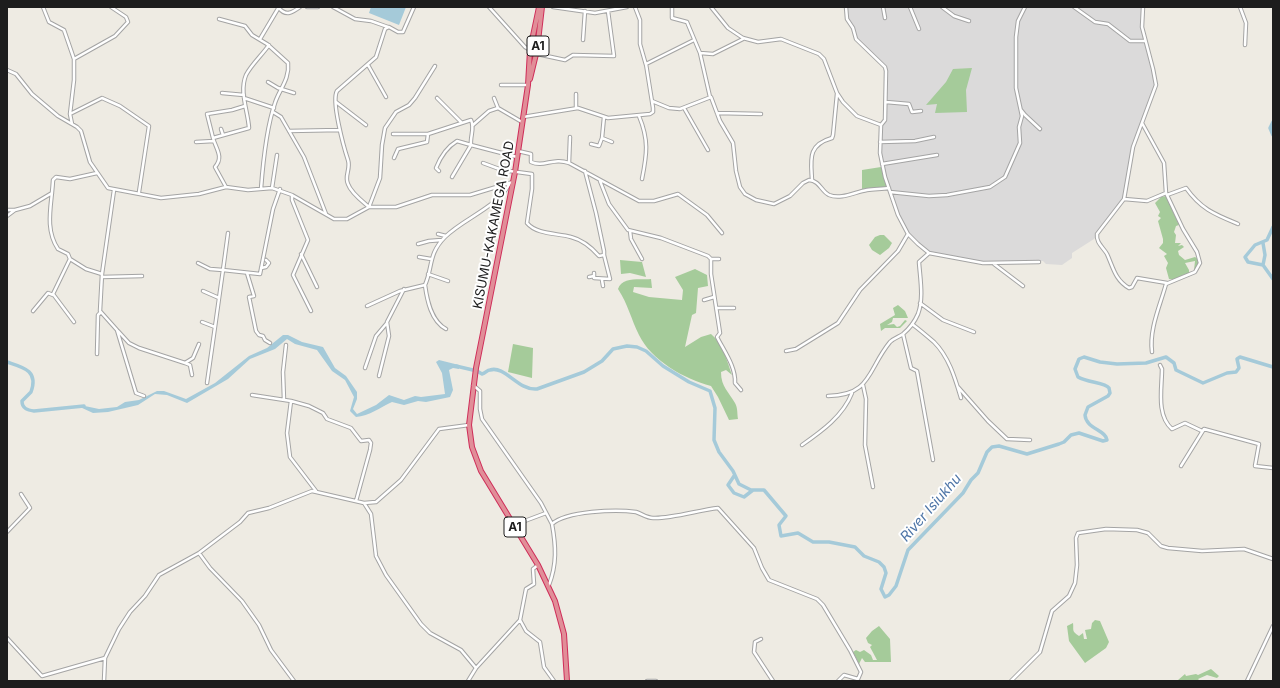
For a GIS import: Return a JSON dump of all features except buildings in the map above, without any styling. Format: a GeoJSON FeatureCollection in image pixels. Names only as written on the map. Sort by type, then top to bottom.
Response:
{"type":"FeatureCollection","features":[{"type":"Feature","properties":{"kind":"highway","name":"KISUMU-KAKAMEGA ROAD"},"geometry":{"type":"LineString","coordinates":[[473,385],[515,172],[528,85],[530,50],[539,7]]}},
{"type":"Feature","properties":{"kind":"highway","name":"KISUMU-KAKAMEGA ROAD"},"geometry":{"type":"LineString","coordinates":[[528,85],[537,54],[542,7]]}},
{"type":"Feature","properties":{"kind":"highway"},"geometry":{"type":"LineString","coordinates":[[531,44],[538,45]]}},
{"type":"Feature","properties":{"kind":"highway","name":"A1"},"geometry":{"type":"LineString","coordinates":[[473,385],[469,425],[472,447],[481,472],[549,585],[559,613],[564,634],[567,681]]}},
{"type":"Feature","properties":{"kind":"street"},"geometry":{"type":"LineString","coordinates":[[43,7],[48,22],[64,30],[74,59],[74,80],[70,114],[72,124]]}},
{"type":"Feature","properties":{"kind":"street"},"geometry":{"type":"LineString","coordinates":[[74,59],[115,36],[128,22],[126,17],[111,7]]}},
{"type":"Feature","properties":{"kind":"street"},"geometry":{"type":"LineString","coordinates":[[260,39],[279,8],[281,11],[292,13],[300,7]]}},
{"type":"Feature","properties":{"kind":"street"},"geometry":{"type":"LineString","coordinates":[[307,7],[318,7]]}},
{"type":"Feature","properties":{"kind":"street"},"geometry":{"type":"LineString","coordinates":[[333,7],[355,19],[371,21],[389,27],[398,32],[403,32],[414,7]]}},
{"type":"Feature","properties":{"kind":"street"},"geometry":{"type":"LineString","coordinates":[[489,7],[530,50]]}},
{"type":"Feature","properties":{"kind":"street"},"geometry":{"type":"LineString","coordinates":[[553,7],[560,10],[595,13],[626,7]]}},
{"type":"Feature","properties":{"kind":"street"},"geometry":{"type":"LineString","coordinates":[[524,116],[576,108],[582,108],[604,117],[614,118],[638,116],[653,112],[646,65],[640,44],[640,20],[635,7]]}},
{"type":"Feature","properties":{"kind":"street"},"geometry":{"type":"LineString","coordinates":[[672,7],[672,18],[686,22],[700,53],[710,97],[713,100],[717,113],[733,143],[737,178],[742,190],[747,196],[760,202],[774,204],[790,196],[806,181],[812,180],[821,186],[828,194],[833,195],[845,195],[865,190],[889,188]]}},
{"type":"Feature","properties":{"kind":"street"},"geometry":{"type":"LineString","coordinates":[[711,7],[728,28],[743,38],[758,42],[775,39],[787,40],[819,54],[826,63],[837,93],[857,116],[881,125]]}},
{"type":"Feature","properties":{"kind":"street"},"geometry":{"type":"LineString","coordinates":[[846,7],[847,19],[853,28],[856,39],[886,67],[887,83],[885,120],[881,125],[880,142],[882,164],[898,215],[908,234],[929,253],[994,264],[1039,262]]}},
{"type":"Feature","properties":{"kind":"street"},"geometry":{"type":"LineString","coordinates":[[883,7],[885,18]]}},
{"type":"Feature","properties":{"kind":"street"},"geometry":{"type":"LineString","coordinates":[[910,7],[919,29]]}},
{"type":"Feature","properties":{"kind":"street"},"geometry":{"type":"LineString","coordinates":[[942,7],[954,16],[969,21]]}},
{"type":"Feature","properties":{"kind":"street"},"geometry":{"type":"LineString","coordinates":[[890,192],[938,196],[964,192],[997,184],[1005,178],[1020,146],[1021,109],[1016,88],[1016,37],[1018,21],[1025,7]]}},
{"type":"Feature","properties":{"kind":"street"},"geometry":{"type":"LineString","coordinates":[[1074,7],[1088,18],[1108,24],[1130,41],[1145,41]]}},
{"type":"Feature","properties":{"kind":"street"},"geometry":{"type":"LineString","coordinates":[[1142,122],[1164,163],[1166,194],[1183,229],[1197,252],[1200,263],[1195,272],[1167,283],[1137,278],[1132,287],[1129,288],[1114,273],[1107,255],[1098,241],[1097,234],[1124,199],[1133,147],[1142,122],[1156,85],[1142,27],[1143,7]]}},
{"type":"Feature","properties":{"kind":"street"},"geometry":{"type":"LineString","coordinates":[[1240,7],[1246,23],[1245,45]]}},
{"type":"Feature","properties":{"kind":"street"},"geometry":{"type":"LineString","coordinates":[[583,40],[585,11]]}},
{"type":"Feature","properties":{"kind":"street"},"geometry":{"type":"LineString","coordinates":[[537,54],[565,60],[571,56],[614,56],[608,11]]}},
{"type":"Feature","properties":{"kind":"street"},"geometry":{"type":"LineString","coordinates":[[219,19],[245,26],[252,35],[268,45],[288,63],[288,73],[274,108],[264,153],[261,188]]}},
{"type":"Feature","properties":{"kind":"street"},"geometry":{"type":"LineString","coordinates":[[369,207],[348,186],[347,177],[349,165],[340,130],[335,97],[337,91],[376,57],[385,30],[389,27]]}},
{"type":"Feature","properties":{"kind":"street"},"geometry":{"type":"LineString","coordinates":[[700,53],[712,54],[743,38]]}},
{"type":"Feature","properties":{"kind":"street"},"geometry":{"type":"LineString","coordinates":[[646,65],[694,40]]}},
{"type":"Feature","properties":{"kind":"street"},"geometry":{"type":"LineString","coordinates":[[196,142],[214,139],[224,134],[249,128],[244,97],[244,82],[247,74],[268,45]]}},
{"type":"Feature","properties":{"kind":"street"},"geometry":{"type":"LineString","coordinates":[[368,65],[386,97]]}},
{"type":"Feature","properties":{"kind":"street"},"geometry":{"type":"LineString","coordinates":[[369,207],[380,178],[382,145],[385,128],[396,112],[410,105],[435,66]]}},
{"type":"Feature","properties":{"kind":"street"},"geometry":{"type":"LineString","coordinates":[[7,70],[16,74],[32,94],[58,116],[72,124],[83,135],[87,154],[96,173],[103,183],[114,190],[139,192],[152,197],[167,198],[199,194],[226,187],[245,190],[261,188],[280,189],[337,220],[347,219],[369,207],[396,207],[432,196],[470,195],[512,182]]}},
{"type":"Feature","properties":{"kind":"street"},"geometry":{"type":"LineString","coordinates":[[268,82],[282,90],[294,93]]}},
{"type":"Feature","properties":{"kind":"street"},"geometry":{"type":"LineString","coordinates":[[501,84],[528,85]]}},
{"type":"Feature","properties":{"kind":"street"},"geometry":{"type":"LineString","coordinates":[[222,93],[244,97],[274,108]]}},
{"type":"Feature","properties":{"kind":"street"},"geometry":{"type":"LineString","coordinates":[[812,180],[810,167],[813,151],[818,144],[832,138],[833,135],[837,93]]}},
{"type":"Feature","properties":{"kind":"street"},"geometry":{"type":"LineString","coordinates":[[576,94],[576,108]]}},
{"type":"Feature","properties":{"kind":"street"},"geometry":{"type":"LineString","coordinates":[[652,101],[669,108],[684,108],[710,97]]}},
{"type":"Feature","properties":{"kind":"street"},"geometry":{"type":"LineString","coordinates":[[70,114],[102,98],[120,106],[149,126],[139,192]]}},
{"type":"Feature","properties":{"kind":"street"},"geometry":{"type":"LineString","coordinates":[[437,98],[462,123]]}},
{"type":"Feature","properties":{"kind":"street"},"geometry":{"type":"LineString","coordinates":[[494,98],[498,108],[523,122]]}},
{"type":"Feature","properties":{"kind":"street"},"geometry":{"type":"LineString","coordinates":[[335,101],[366,125]]}},
{"type":"Feature","properties":{"kind":"street"},"geometry":{"type":"LineString","coordinates":[[886,102],[909,104],[912,112],[922,111]]}},
{"type":"Feature","properties":{"kind":"street"},"geometry":{"type":"LineString","coordinates":[[226,187],[215,167],[219,163],[220,152],[214,139],[207,114],[232,110],[245,106]]}},
{"type":"Feature","properties":{"kind":"street"},"geometry":{"type":"LineString","coordinates":[[473,125],[475,125],[489,111],[498,108]]}},
{"type":"Feature","properties":{"kind":"street"},"geometry":{"type":"LineString","coordinates":[[684,108],[708,150]]}},
{"type":"Feature","properties":{"kind":"street"},"geometry":{"type":"LineString","coordinates":[[1021,109],[1025,115],[1040,129]]}},
{"type":"Feature","properties":{"kind":"street"},"geometry":{"type":"LineString","coordinates":[[273,112],[281,117],[310,167],[327,215]]}},
{"type":"Feature","properties":{"kind":"street"},"geometry":{"type":"LineString","coordinates":[[717,113],[761,114]]}},
{"type":"Feature","properties":{"kind":"street"},"geometry":{"type":"LineString","coordinates":[[638,116],[644,128],[647,147],[642,179]]}},
{"type":"Feature","properties":{"kind":"street"},"geometry":{"type":"LineString","coordinates":[[591,144],[599,146],[602,138],[604,117]]}},
{"type":"Feature","properties":{"kind":"street"},"geometry":{"type":"LineString","coordinates":[[393,134],[428,134],[471,120],[473,125],[472,145],[452,177]]}},
{"type":"Feature","properties":{"kind":"street"},"geometry":{"type":"LineString","coordinates":[[221,129],[224,134]]}},
{"type":"Feature","properties":{"kind":"street"},"geometry":{"type":"LineString","coordinates":[[289,131],[340,130]]}},
{"type":"Feature","properties":{"kind":"street"},"geometry":{"type":"LineString","coordinates":[[394,158],[398,149],[427,142],[428,134]]}},
{"type":"Feature","properties":{"kind":"street"},"geometry":{"type":"LineString","coordinates":[[569,163],[570,137]]}},
{"type":"Feature","properties":{"kind":"street"},"geometry":{"type":"LineString","coordinates":[[880,142],[915,141],[934,137]]}},
{"type":"Feature","properties":{"kind":"street"},"geometry":{"type":"LineString","coordinates":[[602,138],[612,142]]}},
{"type":"Feature","properties":{"kind":"street"},"geometry":{"type":"LineString","coordinates":[[439,171],[436,168],[437,164],[450,145],[457,141],[517,157]]}},
{"type":"Feature","properties":{"kind":"street"},"geometry":{"type":"LineString","coordinates":[[518,151],[532,154],[531,162],[533,163],[547,163],[558,160],[569,163],[639,201],[654,201],[678,194],[707,215],[719,228],[722,234]]}},
{"type":"Feature","properties":{"kind":"street"},"geometry":{"type":"LineString","coordinates":[[882,164],[936,154]]}},
{"type":"Feature","properties":{"kind":"street"},"geometry":{"type":"LineString","coordinates":[[272,188],[277,155]]}},
{"type":"Feature","properties":{"kind":"street"},"geometry":{"type":"LineString","coordinates":[[482,163],[502,170],[531,174],[533,177],[527,224],[530,227],[572,237],[590,246],[599,256],[604,255]]}},
{"type":"Feature","properties":{"kind":"street"},"geometry":{"type":"LineString","coordinates":[[585,171],[596,213],[610,279],[602,280],[594,278],[594,275],[590,277]]}},
{"type":"Feature","properties":{"kind":"street"},"geometry":{"type":"LineString","coordinates":[[96,173],[70,179],[55,178],[50,213],[51,230],[55,243],[60,250],[70,255],[70,259],[90,271],[102,276],[142,276]]}},
{"type":"Feature","properties":{"kind":"street"},"geometry":{"type":"LineString","coordinates":[[599,180],[612,209],[630,231],[674,242],[708,256],[711,260],[711,274],[720,333],[717,337],[730,359],[730,366],[735,375],[735,383],[741,390]]}},
{"type":"Feature","properties":{"kind":"street"},"geometry":{"type":"LineString","coordinates":[[446,329],[437,324],[429,303],[425,285],[431,259],[447,236],[501,195],[512,182]]}},
{"type":"Feature","properties":{"kind":"street"},"geometry":{"type":"LineString","coordinates":[[1124,199],[1147,201],[1186,188],[1198,204],[1215,215],[1238,224]]}},
{"type":"Feature","properties":{"kind":"street"},"geometry":{"type":"LineString","coordinates":[[198,263],[210,269],[260,274],[273,209],[280,189]]}},
{"type":"Feature","properties":{"kind":"street"},"geometry":{"type":"LineString","coordinates":[[97,354],[98,315],[100,313],[102,276],[114,190]]}},
{"type":"Feature","properties":{"kind":"street"},"geometry":{"type":"LineString","coordinates":[[7,210],[30,206],[53,192]]}},
{"type":"Feature","properties":{"kind":"street"},"geometry":{"type":"LineString","coordinates":[[292,195],[292,200],[308,240],[293,275],[311,311]]}},
{"type":"Feature","properties":{"kind":"street"},"geometry":{"type":"LineString","coordinates":[[7,216],[14,210]]}},
{"type":"Feature","properties":{"kind":"street"},"geometry":{"type":"LineString","coordinates":[[630,231],[631,240],[642,259]]}},
{"type":"Feature","properties":{"kind":"street"},"geometry":{"type":"LineString","coordinates":[[206,383],[228,233]]}},
{"type":"Feature","properties":{"kind":"street"},"geometry":{"type":"LineString","coordinates":[[438,234],[447,236]]}},
{"type":"Feature","properties":{"kind":"street"},"geometry":{"type":"LineString","coordinates":[[786,351],[796,349],[838,323],[860,290],[898,251],[908,234]]}},
{"type":"Feature","properties":{"kind":"street"},"geometry":{"type":"LineString","coordinates":[[418,244],[429,241],[443,240]]}},
{"type":"Feature","properties":{"kind":"street"},"geometry":{"type":"LineString","coordinates":[[828,396],[842,396],[852,393],[863,385],[889,343],[903,334],[912,324],[918,314],[920,303],[920,262],[929,253]]}},
{"type":"Feature","properties":{"kind":"street"},"geometry":{"type":"LineString","coordinates":[[301,254],[317,287]]}},
{"type":"Feature","properties":{"kind":"street"},"geometry":{"type":"LineString","coordinates":[[419,257],[431,259]]}},
{"type":"Feature","properties":{"kind":"street"},"geometry":{"type":"LineString","coordinates":[[53,295],[70,259]]}},
{"type":"Feature","properties":{"kind":"street"},"geometry":{"type":"LineString","coordinates":[[711,260],[720,259]]}},
{"type":"Feature","properties":{"kind":"street"},"geometry":{"type":"LineString","coordinates":[[261,268],[266,267],[269,263],[266,260]]}},
{"type":"Feature","properties":{"kind":"street"},"geometry":{"type":"LineString","coordinates":[[994,264],[1023,286]]}},
{"type":"Feature","properties":{"kind":"street"},"geometry":{"type":"LineString","coordinates":[[247,273],[254,296],[249,297],[256,331],[258,335],[263,336],[265,340],[270,343]]}},
{"type":"Feature","properties":{"kind":"street"},"geometry":{"type":"LineString","coordinates":[[428,274],[448,281]]}},
{"type":"Feature","properties":{"kind":"street"},"geometry":{"type":"LineString","coordinates":[[602,280],[603,286]]}},
{"type":"Feature","properties":{"kind":"street"},"geometry":{"type":"LineString","coordinates":[[1152,352],[1153,326],[1167,283]]}},
{"type":"Feature","properties":{"kind":"street"},"geometry":{"type":"LineString","coordinates":[[367,306],[405,289],[425,285]]}},
{"type":"Feature","properties":{"kind":"street"},"geometry":{"type":"LineString","coordinates":[[365,368],[376,336],[387,322],[405,289]]}},
{"type":"Feature","properties":{"kind":"street"},"geometry":{"type":"LineString","coordinates":[[203,291],[219,298]]}},
{"type":"Feature","properties":{"kind":"street"},"geometry":{"type":"LineString","coordinates":[[33,311],[48,293],[53,295],[74,322]]}},
{"type":"Feature","properties":{"kind":"street"},"geometry":{"type":"LineString","coordinates":[[704,300],[714,297]]}},
{"type":"Feature","properties":{"kind":"street"},"geometry":{"type":"LineString","coordinates":[[920,303],[943,320],[974,332]]}},
{"type":"Feature","properties":{"kind":"street"},"geometry":{"type":"LineString","coordinates":[[716,308],[734,308]]}},
{"type":"Feature","properties":{"kind":"street"},"geometry":{"type":"LineString","coordinates":[[100,313],[129,343],[139,348],[190,365],[192,374]]}},
{"type":"Feature","properties":{"kind":"street"},"geometry":{"type":"LineString","coordinates":[[202,322],[215,327]]}},
{"type":"Feature","properties":{"kind":"street"},"geometry":{"type":"LineString","coordinates":[[379,376],[389,336],[387,322]]}},
{"type":"Feature","properties":{"kind":"street"},"geometry":{"type":"LineString","coordinates":[[912,324],[941,350],[950,367],[961,398]]}},
{"type":"Feature","properties":{"kind":"street"},"geometry":{"type":"LineString","coordinates":[[117,330],[136,393],[144,396]]}},
{"type":"Feature","properties":{"kind":"street"},"geometry":{"type":"LineString","coordinates":[[903,334],[911,368],[917,370],[933,460]]}},
{"type":"Feature","properties":{"kind":"street"},"geometry":{"type":"LineString","coordinates":[[185,363],[193,358],[199,344]]}},
{"type":"Feature","properties":{"kind":"street"},"geometry":{"type":"LineString","coordinates":[[284,400],[283,372],[286,345]]}},
{"type":"Feature","properties":{"kind":"street"},"geometry":{"type":"LineString","coordinates":[[1160,364],[1162,369],[1162,410],[1168,425],[1172,428],[1185,423],[1202,431],[1205,430],[1259,444],[1255,466],[1273,468]]}},
{"type":"Feature","properties":{"kind":"street"},"geometry":{"type":"LineString","coordinates":[[473,385],[480,391],[480,409],[482,418],[552,524],[556,563],[549,585]]}},
{"type":"Feature","properties":{"kind":"street"},"geometry":{"type":"LineString","coordinates":[[863,385],[866,399],[865,445],[873,487]]}},
{"type":"Feature","properties":{"kind":"street"},"geometry":{"type":"LineString","coordinates":[[958,387],[988,421],[1008,440],[1030,440]]}},
{"type":"Feature","properties":{"kind":"street"},"geometry":{"type":"LineString","coordinates":[[802,445],[829,425],[847,404],[852,393]]}},
{"type":"Feature","properties":{"kind":"street"},"geometry":{"type":"LineString","coordinates":[[252,395],[291,401],[316,409],[328,419],[351,428],[361,440],[368,440],[370,442],[370,450],[356,501]]}},
{"type":"Feature","properties":{"kind":"street"},"geometry":{"type":"LineString","coordinates":[[291,401],[287,433],[290,457],[316,491],[334,497],[364,503],[376,502],[401,480],[439,429],[469,425]]}},
{"type":"Feature","properties":{"kind":"street"},"geometry":{"type":"LineString","coordinates":[[1181,466],[1202,431]]}},
{"type":"Feature","properties":{"kind":"street"},"geometry":{"type":"LineString","coordinates":[[104,681],[105,658],[124,621],[159,575],[199,553],[240,522],[248,513],[269,508],[316,491]]}},
{"type":"Feature","properties":{"kind":"street"},"geometry":{"type":"LineString","coordinates":[[7,532],[30,508],[21,494]]}},
{"type":"Feature","properties":{"kind":"street"},"geometry":{"type":"LineString","coordinates":[[364,503],[370,514],[376,556],[386,575],[421,624],[430,633],[461,650],[476,668]]}},
{"type":"Feature","properties":{"kind":"street"},"geometry":{"type":"LineString","coordinates":[[552,524],[557,520],[567,517],[617,511],[637,513],[654,518],[716,508],[720,509],[754,548],[762,568],[769,580],[817,600],[823,605],[861,672],[858,679],[844,675],[838,681]]}},
{"type":"Feature","properties":{"kind":"street"},"geometry":{"type":"LineString","coordinates":[[513,525],[546,513]]}},
{"type":"Feature","properties":{"kind":"street"},"geometry":{"type":"LineString","coordinates":[[1011,681],[1040,652],[1052,611],[1069,596],[1075,583],[1077,565],[1076,538],[1078,534],[1106,529],[1145,531],[1161,546],[1168,548],[1202,551],[1244,549],[1273,558]]}},
{"type":"Feature","properties":{"kind":"street"},"geometry":{"type":"LineString","coordinates":[[199,553],[210,568],[242,601],[259,625],[271,650],[294,681]]}},
{"type":"Feature","properties":{"kind":"street"},"geometry":{"type":"LineString","coordinates":[[468,681],[476,668],[520,620],[526,589],[534,584],[533,570],[538,565]]}},
{"type":"Feature","properties":{"kind":"street"},"geometry":{"type":"LineString","coordinates":[[520,620],[526,631],[540,642],[544,667],[554,681]]}},
{"type":"Feature","properties":{"kind":"street"},"geometry":{"type":"LineString","coordinates":[[1247,681],[1273,626]]}},
{"type":"Feature","properties":{"kind":"street"},"geometry":{"type":"LineString","coordinates":[[7,638],[42,676],[105,658]]}},
{"type":"Feature","properties":{"kind":"street"},"geometry":{"type":"LineString","coordinates":[[761,639],[755,642],[754,652],[773,681]]}},
{"type":"Feature","properties":{"kind":"street"},"geometry":{"type":"LineString","coordinates":[[647,681],[656,681]]}},
{"type":"Feature","properties":{"kind":"shaded area"},"geometry":{"type":"Polygon","coordinates":[[[846,7],[1143,7],[1142,27],[1156,86],[1133,147],[1127,192],[1104,228],[1094,239],[1072,253],[1072,258],[1062,265],[1046,264],[1043,261],[993,264],[928,253],[908,234],[893,202],[880,153],[882,129],[885,120],[885,68],[856,39],[853,28],[847,19],[846,7]]]}},
{"type":"Feature","properties":{"kind":"green space"},"geometry":{"type":"Polygon","coordinates":[[[972,68],[966,90],[967,112],[935,113],[937,104],[926,105],[946,82],[953,69],[972,68]]]}},
{"type":"Feature","properties":{"kind":"green space"},"geometry":{"type":"Polygon","coordinates":[[[881,167],[887,187],[862,189],[862,170],[881,167]]]}},
{"type":"Feature","properties":{"kind":"green space"},"geometry":{"type":"Polygon","coordinates":[[[1166,196],[1179,225],[1176,226],[1174,232],[1176,235],[1175,243],[1181,243],[1178,246],[1182,245],[1184,247],[1178,251],[1179,255],[1185,260],[1195,257],[1198,259],[1198,264],[1194,270],[1195,261],[1185,263],[1189,270],[1189,274],[1177,280],[1169,279],[1166,268],[1168,263],[1164,256],[1167,254],[1159,248],[1163,243],[1163,239],[1158,221],[1161,218],[1158,216],[1160,212],[1155,203],[1161,197],[1166,196]]]}},
{"type":"Feature","properties":{"kind":"green space"},"geometry":{"type":"Polygon","coordinates":[[[884,235],[892,243],[889,248],[880,255],[872,250],[869,245],[875,237],[884,235]]]}},
{"type":"Feature","properties":{"kind":"green space"},"geometry":{"type":"Polygon","coordinates":[[[620,260],[642,262],[646,277],[630,273],[621,274],[620,260]]]}},
{"type":"Feature","properties":{"kind":"green space"},"geometry":{"type":"Polygon","coordinates":[[[695,269],[707,275],[708,286],[698,288],[696,313],[692,315],[685,347],[701,337],[711,334],[719,343],[732,375],[726,370],[721,372],[722,382],[736,405],[738,419],[729,420],[711,386],[690,379],[669,367],[652,353],[644,344],[639,335],[618,289],[623,282],[628,280],[651,279],[652,288],[634,287],[633,292],[649,297],[682,300],[683,290],[675,277],[695,269]]]}},
{"type":"Feature","properties":{"kind":"green space"},"geometry":{"type":"Polygon","coordinates":[[[898,305],[905,311],[908,318],[893,318],[892,322],[887,325],[894,324],[897,327],[900,326],[905,320],[907,321],[900,328],[885,328],[881,331],[880,324],[895,315],[893,308],[898,305]]]}},
{"type":"Feature","properties":{"kind":"green space"},"geometry":{"type":"Polygon","coordinates":[[[513,344],[533,348],[532,378],[508,372],[513,344]]]}},
{"type":"Feature","properties":{"kind":"green space"},"geometry":{"type":"Polygon","coordinates":[[[1095,620],[1100,621],[1109,642],[1106,648],[1085,663],[1069,641],[1067,626],[1073,623],[1073,630],[1075,633],[1079,636],[1083,633],[1084,639],[1087,639],[1085,630],[1091,629],[1092,623],[1095,620]]]}},
{"type":"Feature","properties":{"kind":"green space"},"geometry":{"type":"Polygon","coordinates":[[[879,626],[890,639],[891,662],[865,662],[862,658],[859,664],[853,652],[856,650],[860,652],[864,650],[871,655],[873,660],[877,660],[870,647],[872,645],[868,643],[866,638],[879,626]]]}},
{"type":"Feature","properties":{"kind":"green space"},"geometry":{"type":"Polygon","coordinates":[[[1211,669],[1219,676],[1217,678],[1207,675],[1198,679],[1200,681],[1178,680],[1185,674],[1186,676],[1198,675],[1211,669]]]}},
{"type":"Feature","properties":{"kind":"water"},"geometry":{"type":"Polygon","coordinates":[[[371,7],[406,7],[399,25],[369,13],[371,7]]]}},
{"type":"Feature","properties":{"kind":"water"},"geometry":{"type":"Polygon","coordinates":[[[283,335],[288,335],[302,342],[323,347],[335,368],[346,376],[357,392],[357,399],[353,409],[357,414],[376,405],[389,395],[404,400],[415,396],[421,397],[445,394],[442,373],[436,362],[439,360],[459,365],[459,369],[453,368],[449,370],[453,390],[450,397],[426,402],[418,401],[404,405],[392,402],[370,413],[356,417],[350,411],[354,397],[345,380],[332,371],[317,350],[295,344],[287,339],[275,349],[250,359],[228,379],[187,403],[167,395],[155,394],[138,405],[108,412],[93,413],[80,407],[80,405],[99,409],[117,407],[125,402],[139,400],[157,391],[164,391],[186,399],[215,383],[249,356],[267,348],[283,335]]]}},
{"type":"Feature","properties":{"kind":"waterway","name":"River Isiukhu"},"geometry":{"type":"LineString","coordinates":[[1273,122],[1270,128],[1273,135]]}},
{"type":"Feature","properties":{"kind":"waterway","name":"River Isiukhu"},"geometry":{"type":"LineString","coordinates":[[1273,227],[1267,240],[1255,245],[1245,257],[1248,262],[1263,265],[1273,279]]}},
{"type":"Feature","properties":{"kind":"waterway","name":"River Isiukhu"},"geometry":{"type":"LineString","coordinates":[[1263,243],[1265,255],[1263,265]]}},
{"type":"Feature","properties":{"kind":"waterway","name":"River Isiukhu"},"geometry":{"type":"LineString","coordinates":[[456,366],[477,371],[482,374],[489,370],[496,369],[530,389],[537,389],[584,372],[602,361],[613,349],[627,346],[637,347],[646,351],[663,366],[689,382],[710,391],[715,408],[714,440],[719,452],[733,471],[739,484],[751,490],[764,490],[786,516],[779,525],[781,536],[798,533],[813,542],[829,542],[855,547],[864,556],[879,562],[884,567],[886,573],[881,589],[885,597],[889,595],[896,586],[908,550],[963,493],[971,480],[978,473],[987,452],[992,447],[999,446],[1027,454],[1064,442],[1071,435],[1079,433],[1103,441],[1107,440],[1103,434],[1086,420],[1085,415],[1088,407],[1108,396],[1110,393],[1109,388],[1107,386],[1078,377],[1075,369],[1079,359],[1084,357],[1100,362],[1117,364],[1146,363],[1166,357],[1174,363],[1176,370],[1203,383],[1227,373],[1236,372],[1239,368],[1237,359],[1240,357],[1273,367]]}},
{"type":"Feature","properties":{"kind":"waterway","name":"River Isiukhu"},"geometry":{"type":"LineString","coordinates":[[7,362],[23,368],[31,374],[33,379],[31,392],[22,401],[22,404],[26,409],[34,411],[84,406]]}},
{"type":"Feature","properties":{"kind":"waterway"},"geometry":{"type":"LineString","coordinates":[[734,476],[728,485],[734,493],[744,497],[753,490]]}}]}
